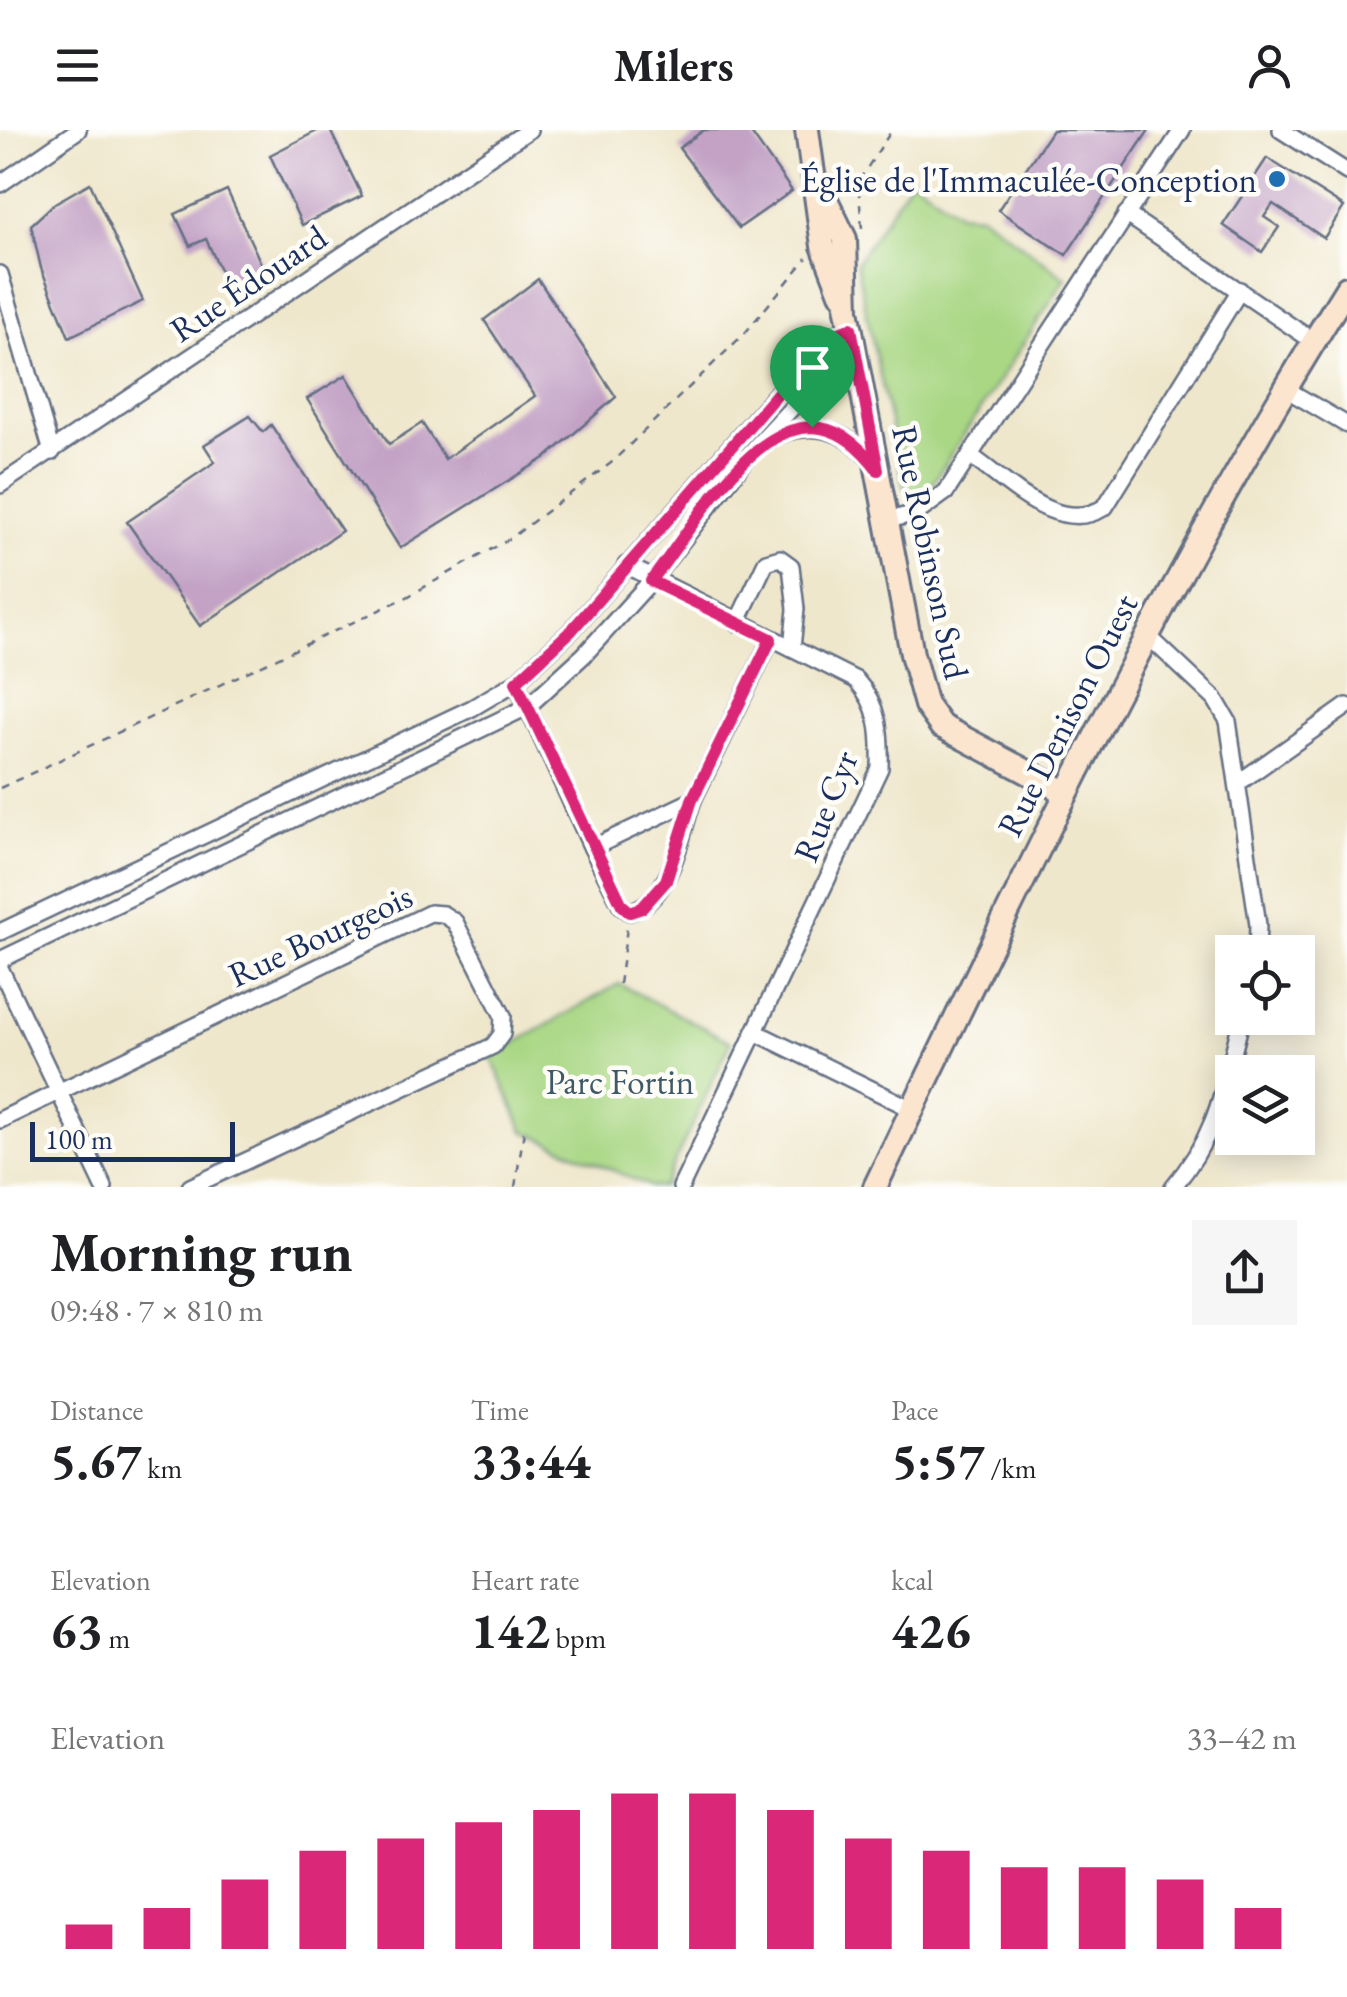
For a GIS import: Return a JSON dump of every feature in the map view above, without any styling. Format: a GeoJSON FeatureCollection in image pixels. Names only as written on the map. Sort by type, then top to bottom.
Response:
{"type":"FeatureCollection","features":[{"type":"Feature","properties":{"kind":"street"},"geometry":{"type":"LineString","coordinates":[[0,184],[78,130]]}},
{"type":"Feature","properties":{"kind":"street","name":"Rue Édouard"},"geometry":{"type":"LineString","coordinates":[[0,485],[529,130]]}},
{"type":"Feature","properties":{"kind":"street","name":"Rue Robinson Sud"},"geometry":{"type":"LineString","coordinates":[[807,130],[818,183],[824,246],[849,319],[912,654],[926,704],[941,726],[1065,792]]}},
{"type":"Feature","properties":{"kind":"street"},"geometry":{"type":"LineString","coordinates":[[888,520],[932,505],[972,457],[1182,130]]}},
{"type":"Feature","properties":{"kind":"street"},"geometry":{"type":"LineString","coordinates":[[1281,130],[1347,172]]}},
{"type":"Feature","properties":{"kind":"street"},"geometry":{"type":"LineString","coordinates":[[1126,214],[1314,342]]}},
{"type":"Feature","properties":{"kind":"street"},"geometry":{"type":"LineString","coordinates":[[0,274],[52,452]]}},
{"type":"Feature","properties":{"kind":"street","name":"Rue Denison Ouest"},"geometry":{"type":"LineString","coordinates":[[875,1187],[1065,792],[1146,634],[1284,388],[1347,288]]}},
{"type":"Feature","properties":{"kind":"street"},"geometry":{"type":"LineString","coordinates":[[972,457],[1051,511],[1068,518],[1092,515],[1105,507],[1240,290]]}},
{"type":"Feature","properties":{"kind":"street"},"geometry":{"type":"LineString","coordinates":[[0,960],[527,707],[584,655],[651,581],[756,446],[834,363],[849,319]]}},
{"type":"Feature","properties":{"kind":"street"},"geometry":{"type":"LineString","coordinates":[[0,932],[283,799],[516,682],[571,631],[824,340],[849,319]]}},
{"type":"Feature","properties":{"kind":"street"},"geometry":{"type":"LineString","coordinates":[[1284,388],[1347,425]]}},
{"type":"Feature","properties":{"kind":"street"},"geometry":{"type":"LineString","coordinates":[[756,446],[789,429],[835,431],[860,446],[878,470]]}},
{"type":"Feature","properties":{"kind":"street"},"geometry":{"type":"LineString","coordinates":[[737,624],[766,562],[780,558],[791,566],[796,609],[792,648]]}},
{"type":"Feature","properties":{"kind":"street","name":"Rue Cyr"},"geometry":{"type":"LineString","coordinates":[[626,566],[856,680],[871,696],[880,730],[880,768],[681,1187]]}},
{"type":"Feature","properties":{"kind":"street"},"geometry":{"type":"LineString","coordinates":[[1146,634],[1216,699],[1228,721],[1256,935]]}},
{"type":"Feature","properties":{"kind":"street"},"geometry":{"type":"LineString","coordinates":[[516,682],[592,848],[622,905],[630,912],[642,908],[666,881],[692,800],[771,639]]}},
{"type":"Feature","properties":{"kind":"street"},"geometry":{"type":"LineString","coordinates":[[1238,783],[1347,706]]}},
{"type":"Feature","properties":{"kind":"street"},"geometry":{"type":"LineString","coordinates":[[283,799],[294,822]]}},
{"type":"Feature","properties":{"kind":"street"},"geometry":{"type":"LineString","coordinates":[[592,848],[692,800]]}},
{"type":"Feature","properties":{"kind":"street","name":"Rue Bourgeois"},"geometry":{"type":"LineString","coordinates":[[0,1120],[430,914],[444,914],[455,922],[502,1016],[502,1034],[493,1046],[190,1187]]}},
{"type":"Feature","properties":{"kind":"street"},"geometry":{"type":"LineString","coordinates":[[0,968],[104,1187]]}},
{"type":"Feature","properties":{"kind":"street"},"geometry":{"type":"LineString","coordinates":[[755,1032],[912,1109]]}},
{"type":"Feature","properties":{"kind":"street"},"geometry":{"type":"LineString","coordinates":[[1173,1187],[1201,1154],[1214,1126],[1238,1035]]}},
{"type":"Feature","properties":{"kind":"path"},"geometry":{"type":"LineString","coordinates":[[858,182],[892,130]]}},
{"type":"Feature","properties":{"kind":"path"},"geometry":{"type":"LineString","coordinates":[[0,788],[407,597],[512,538],[611,463],[745,333],[808,256]]}},
{"type":"Feature","properties":{"kind":"path"},"geometry":{"type":"LineString","coordinates":[[618,984],[630,912]]}},
{"type":"Feature","properties":{"kind":"path"},"geometry":{"type":"LineString","coordinates":[[514,1187],[524,1131]]}},
{"type":"Feature","properties":{"kind":"green space"},"geometry":{"type":"Polygon","coordinates":[[[912,178],[958,213],[981,215],[1066,278],[930,487],[916,494],[904,488],[856,263],[912,178]]]}},
{"type":"Feature","properties":{"kind":"green space","name":"Parc Fortin"},"geometry":{"type":"Polygon","coordinates":[[[619,984],[731,1042],[663,1187],[651,1187],[524,1131],[491,1057],[619,984]]]}},
{"type":"Feature","properties":{"kind":"building"},"geometry":{"type":"Polygon","coordinates":[[[319,130],[330,130],[362,196],[302,225],[270,155],[319,130]]]}},
{"type":"Feature","properties":{"kind":"building"},"geometry":{"type":"Polygon","coordinates":[[[704,130],[749,130],[792,191],[739,228],[679,148],[704,130]]]}},
{"type":"Feature","properties":{"kind":"building"},"geometry":{"type":"Polygon","coordinates":[[[1052,130],[1149,130],[1066,255],[998,210],[1052,130]]]}},
{"type":"Feature","properties":{"kind":"building","name":"Église de l'Immaculée-Conception"},"geometry":{"type":"Polygon","coordinates":[[[1267,158],[1344,207],[1324,238],[1273,204],[1264,217],[1279,227],[1262,252],[1223,225],[1267,158]]]}},
{"type":"Feature","properties":{"kind":"building"},"geometry":{"type":"Polygon","coordinates":[[[90,183],[143,301],[69,337],[41,268],[31,225],[55,203],[90,183]]]}},
{"type":"Feature","properties":{"kind":"building"},"geometry":{"type":"Polygon","coordinates":[[[227,190],[264,270],[228,287],[206,239],[190,246],[175,214],[227,190]]]}},
{"type":"Feature","properties":{"kind":"building"},"geometry":{"type":"Polygon","coordinates":[[[538,279],[616,397],[548,456],[400,548],[307,399],[346,375],[389,444],[422,423],[445,459],[535,396],[484,320],[538,279]]]}},
{"type":"Feature","properties":{"kind":"building"},"geometry":{"type":"Polygon","coordinates":[[[250,416],[263,432],[271,425],[342,531],[200,626],[127,522],[215,462],[204,445],[250,416]]]}},
{"type":"Feature","properties":{"kind":"place","name":"Église de l'Immaculée-Conception"},"geometry":{"type":"Point","coordinates":[1277,179]}},
{"type":"Feature","properties":{"kind":"route"},"geometry":{"type":"LineString","coordinates":[[851,328],[878,470],[860,446],[835,431],[812,427],[789,429],[756,446],[651,581],[771,639],[692,800],[666,881],[642,908],[630,912],[622,905],[592,848],[516,682],[571,631],[824,340],[851,328]]}}]}
